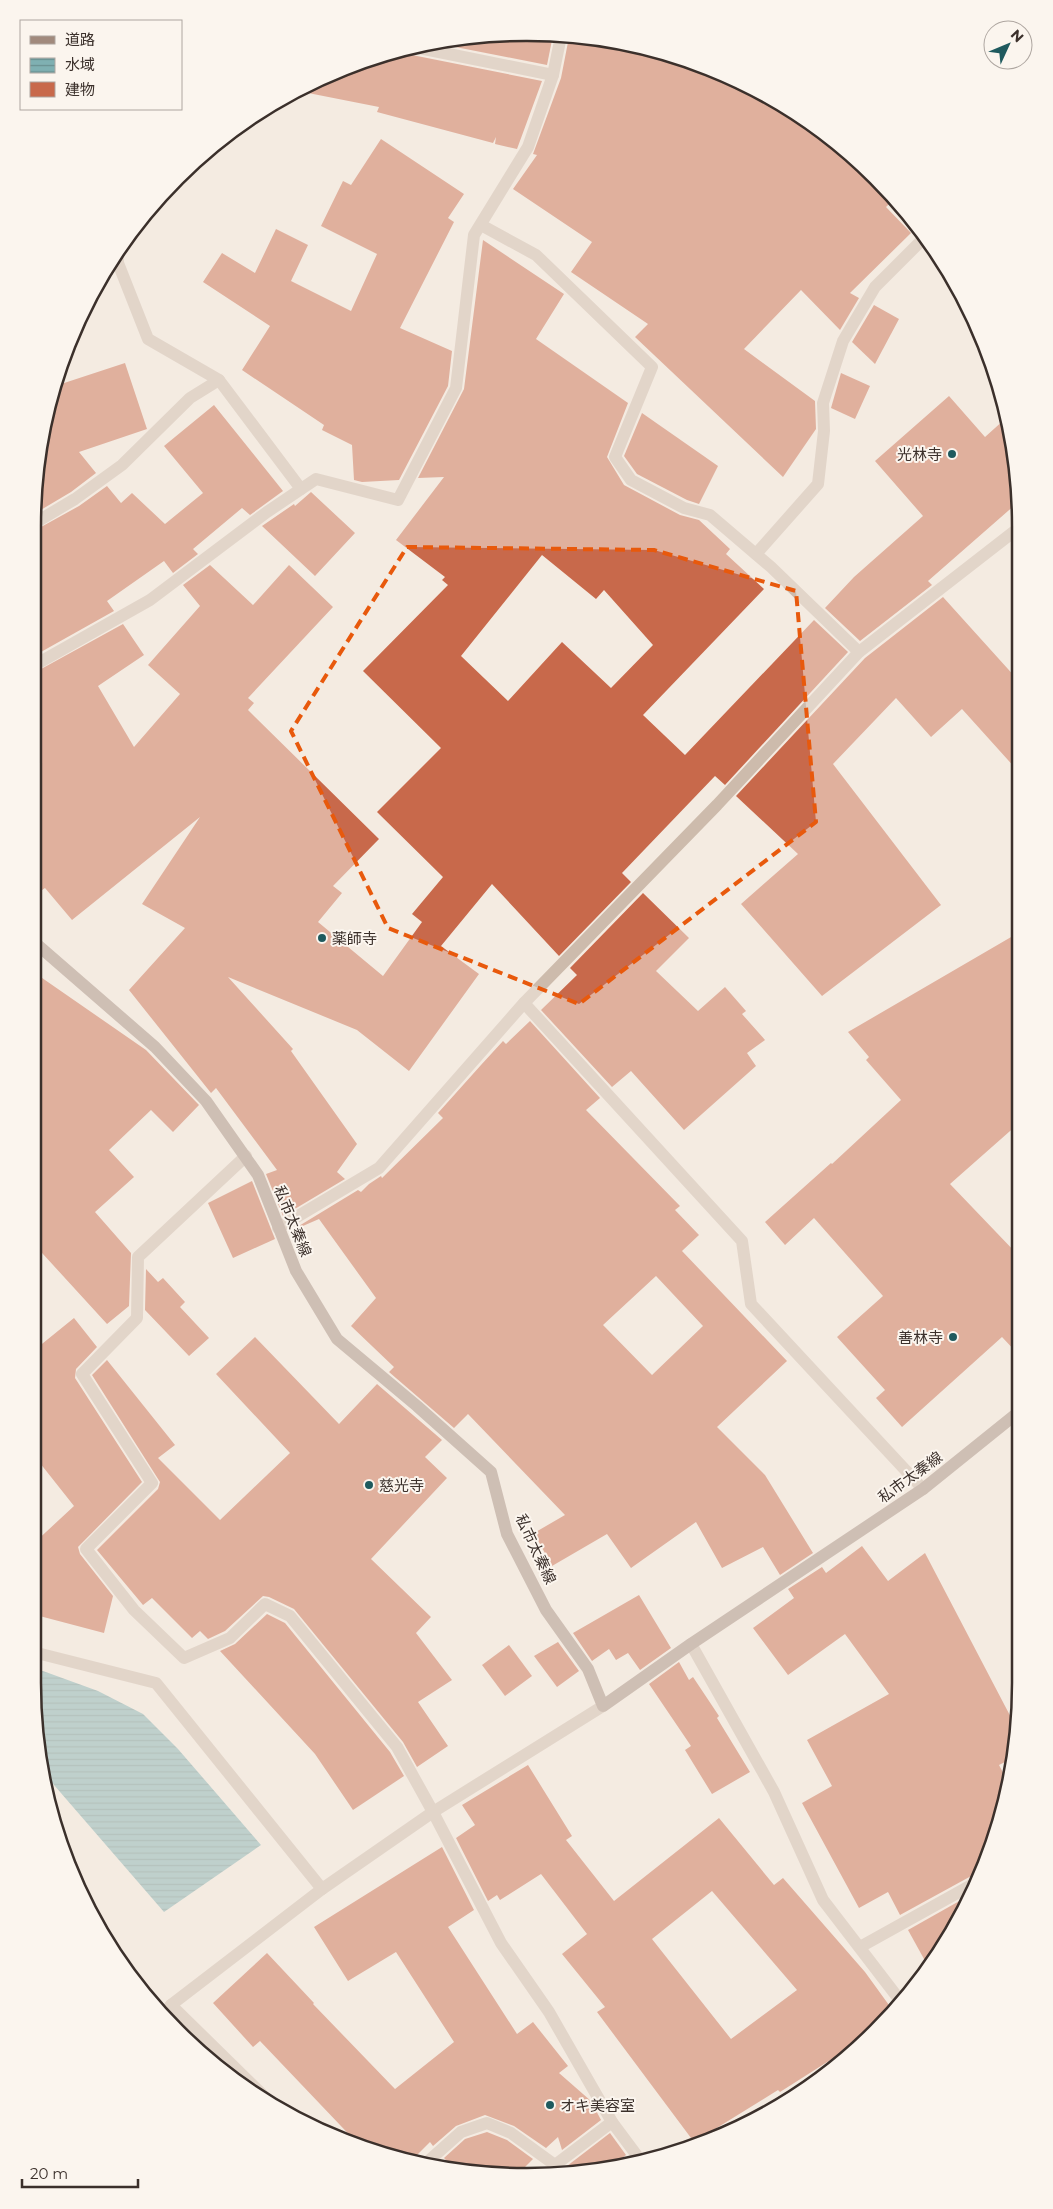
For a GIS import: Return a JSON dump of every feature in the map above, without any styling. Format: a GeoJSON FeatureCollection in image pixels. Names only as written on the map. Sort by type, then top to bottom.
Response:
{"type":"FeatureCollection","features":[{"type":"Feature","properties":{"kind":"main road","name":"私市太秦線"},"geometry":{"type":"LineString","coordinates":[[41,949],[155,1047],[206,1101],[246,1156],[258,1176],[296,1271],[337,1339],[417,1406],[490,1472],[507,1534],[546,1610],[588,1669],[603,1706],[692,1644],[923,1490],[1012,1418]]}},
{"type":"Feature","properties":{"kind":"street"},"geometry":{"type":"LineString","coordinates":[[41,661],[150,600],[316,479],[398,500],[456,388],[474,235],[528,148],[553,75],[559,42]]}},
{"type":"Feature","properties":{"kind":"street"},"geometry":{"type":"LineString","coordinates":[[433,51],[553,75]]}},
{"type":"Feature","properties":{"kind":"street"},"geometry":{"type":"LineString","coordinates":[[481,225],[536,255],[652,367],[615,457],[631,480],[684,508],[710,515],[756,554],[859,652]]}},
{"type":"Feature","properties":{"kind":"street"},"geometry":{"type":"LineString","coordinates":[[756,554],[818,484],[824,431],[823,403],[843,341],[874,287],[919,242]]}},
{"type":"Feature","properties":{"kind":"street"},"geometry":{"type":"LineString","coordinates":[[120,262],[148,339],[219,380],[301,489]]}},
{"type":"Feature","properties":{"kind":"street"},"geometry":{"type":"LineString","coordinates":[[41,519],[75,499],[122,464],[190,398],[219,380]]}},
{"type":"Feature","properties":{"kind":"street"},"geometry":{"type":"LineString","coordinates":[[278,1228],[378,1168],[524,1003],[717,805],[859,652],[1012,533]]}},
{"type":"Feature","properties":{"kind":"street"},"geometry":{"type":"LineString","coordinates":[[524,1003],[742,1241],[751,1304],[923,1490]]}},
{"type":"Feature","properties":{"kind":"street"},"geometry":{"type":"LineString","coordinates":[[246,1156],[138,1257],[137,1318],[82,1374],[152,1483],[86,1549],[134,1610],[184,1658],[230,1638],[265,1604],[290,1616],[397,1747],[501,1943],[549,2012],[612,2122],[637,2154]]}},
{"type":"Feature","properties":{"kind":"street"},"geometry":{"type":"LineString","coordinates":[[692,1644],[774,1792],[823,1900],[896,1996]]}},
{"type":"Feature","properties":{"kind":"street"},"geometry":{"type":"LineString","coordinates":[[41,1654],[156,1683],[322,1889]]}},
{"type":"Feature","properties":{"kind":"street"},"geometry":{"type":"LineString","coordinates":[[168,2009],[322,1889],[433,1812],[603,1706]]}},
{"type":"Feature","properties":{"kind":"street"},"geometry":{"type":"LineString","coordinates":[[860,1947],[966,1888]]}},
{"type":"Feature","properties":{"kind":"street"},"geometry":{"type":"LineString","coordinates":[[176,2018],[223,2060]]}},
{"type":"Feature","properties":{"kind":"street"},"geometry":{"type":"LineString","coordinates":[[557,2167],[612,2122]]}},
{"type":"Feature","properties":{"kind":"street"},"geometry":{"type":"LineString","coordinates":[[432,2158],[460,2132],[487,2123],[511,2132],[553,2167]]}},
{"type":"Feature","properties":{"kind":"highlighted area"},"geometry":{"type":"Polygon","coordinates":[[[407,547],[654,550],[796,591],[816,822],[579,1004],[388,928],[291,731],[407,547]]]}},
{"type":"Feature","properties":{"kind":"water"},"geometry":{"type":"Polygon","coordinates":[[[41,1671],[98,1691],[143,1714],[178,1749],[261,1845],[164,1912],[52,1783],[45,1746],[41,1671]]]}},
{"type":"Feature","properties":{"kind":"building"},"geometry":{"type":"Polygon","coordinates":[[[495,42],[552,42],[547,65],[454,47],[495,42]]]}},
{"type":"Feature","properties":{"kind":"building"},"geometry":{"type":"Polygon","coordinates":[[[568,43],[590,45],[652,58],[712,78],[769,106],[822,142],[870,183],[889,204],[886,207],[911,233],[850,293],[859,298],[840,330],[801,290],[744,349],[815,401],[816,429],[783,477],[635,337],[648,324],[571,272],[592,242],[513,189],[537,155],[533,154],[561,78],[568,43]]]}},
{"type":"Feature","properties":{"kind":"building"},"geometry":{"type":"Polygon","coordinates":[[[413,55],[542,81],[517,149],[495,144],[496,137],[493,143],[377,112],[379,107],[308,93],[371,67],[413,55]]]}},
{"type":"Feature","properties":{"kind":"building"},"geometry":{"type":"Polygon","coordinates":[[[381,139],[464,194],[448,218],[454,222],[400,328],[452,351],[448,386],[399,480],[362,482],[354,480],[352,445],[322,430],[324,425],[242,370],[270,326],[203,282],[222,253],[255,273],[276,229],[308,245],[291,281],[351,311],[377,254],[321,226],[343,181],[351,185],[381,139]]]}},
{"type":"Feature","properties":{"kind":"building"},"geometry":{"type":"Polygon","coordinates":[[[483,240],[564,294],[536,339],[628,403],[607,457],[624,485],[680,515],[699,520],[730,549],[726,554],[764,589],[643,715],[685,755],[814,620],[848,652],[725,785],[715,776],[622,873],[631,882],[559,956],[492,884],[441,946],[479,974],[409,1071],[357,1030],[228,977],[293,1049],[291,1051],[357,1144],[337,1172],[345,1179],[283,1216],[266,1174],[277,1170],[216,1088],[211,1093],[129,990],[185,928],[142,904],[200,817],[72,920],[45,888],[41,891],[41,669],[123,624],[144,655],[98,686],[134,747],[180,694],[148,665],[200,606],[183,585],[210,565],[253,605],[289,565],[333,607],[248,698],[254,703],[248,710],[379,839],[333,886],[342,893],[318,922],[383,976],[422,922],[412,914],[443,877],[377,812],[441,748],[363,671],[448,585],[442,580],[445,577],[396,540],[444,477],[418,478],[464,389],[483,240]],[[542,555],[461,656],[508,701],[562,642],[611,688],[653,645],[604,590],[596,599],[542,555]]]}},
{"type":"Feature","properties":{"kind":"building"},"geometry":{"type":"Polygon","coordinates":[[[874,305],[899,319],[875,364],[852,342],[874,305]]]}},
{"type":"Feature","properties":{"kind":"building"},"geometry":{"type":"Polygon","coordinates":[[[125,363],[147,429],[79,452],[96,473],[71,492],[42,510],[45,463],[63,383],[125,363]]]}},
{"type":"Feature","properties":{"kind":"building"},"geometry":{"type":"Polygon","coordinates":[[[841,373],[870,386],[855,419],[831,408],[841,373]]]}},
{"type":"Feature","properties":{"kind":"building"},"geometry":{"type":"Polygon","coordinates":[[[949,396],[985,437],[1000,423],[1008,463],[1011,508],[928,581],[932,585],[860,641],[825,608],[854,577],[923,516],[875,461],[949,396]]]}},
{"type":"Feature","properties":{"kind":"building"},"geometry":{"type":"Polygon","coordinates":[[[214,405],[283,491],[250,515],[242,508],[193,549],[198,554],[173,573],[164,561],[107,601],[114,611],[41,652],[41,527],[79,506],[107,486],[121,503],[132,493],[165,524],[203,493],[164,446],[214,405]]]}},
{"type":"Feature","properties":{"kind":"building"},"geometry":{"type":"Polygon","coordinates":[[[642,413],[718,466],[699,504],[687,500],[637,474],[624,456],[642,413]]]}},
{"type":"Feature","properties":{"kind":"building"},"geometry":{"type":"Polygon","coordinates":[[[311,492],[355,533],[315,576],[262,526],[294,504],[295,506],[311,492]]]}},
{"type":"Feature","properties":{"kind":"building"},"geometry":{"type":"Polygon","coordinates":[[[943,597],[1012,673],[1012,764],[962,709],[931,737],[896,698],[833,764],[941,905],[822,996],[741,904],[798,854],[736,796],[865,658],[943,597]]]}},
{"type":"Feature","properties":{"kind":"building"},"geometry":{"type":"Polygon","coordinates":[[[643,893],[689,938],[656,971],[698,1011],[725,987],[746,1011],[742,1014],[765,1040],[747,1053],[756,1066],[684,1130],[631,1071],[612,1087],[541,1010],[577,975],[570,968],[643,893]]]}},
{"type":"Feature","properties":{"kind":"building"},"geometry":{"type":"Polygon","coordinates":[[[1012,936],[1012,1129],[950,1184],[1012,1249],[1012,1348],[1002,1337],[902,1427],[876,1398],[885,1390],[837,1337],[883,1296],[814,1218],[785,1245],[765,1222],[832,1164],[901,1100],[866,1060],[869,1057],[848,1032],[1012,936]]]}},
{"type":"Feature","properties":{"kind":"building"},"geometry":{"type":"Polygon","coordinates":[[[41,977],[146,1050],[199,1105],[173,1132],[151,1110],[109,1150],[134,1177],[95,1212],[131,1253],[129,1306],[107,1324],[41,1252],[41,977]]]}},
{"type":"Feature","properties":{"kind":"building"},"geometry":{"type":"Polygon","coordinates":[[[530,1021],[600,1098],[586,1110],[680,1206],[675,1210],[699,1235],[682,1251],[787,1361],[717,1427],[765,1475],[813,1553],[780,1575],[763,1547],[722,1568],[696,1522],[631,1568],[607,1534],[552,1566],[534,1533],[565,1515],[468,1414],[454,1428],[389,1372],[394,1367],[351,1326],[376,1298],[319,1219],[289,1232],[358,1190],[361,1192],[381,1176],[382,1178],[443,1118],[438,1113],[503,1041],[506,1044],[530,1021]],[[656,1276],[603,1325],[652,1375],[703,1326],[656,1276]]]}},
{"type":"Feature","properties":{"kind":"building"},"geometry":{"type":"Polygon","coordinates":[[[252,1181],[275,1239],[233,1258],[208,1203],[252,1181]]]}},
{"type":"Feature","properties":{"kind":"building"},"geometry":{"type":"Polygon","coordinates":[[[146,1269],[158,1282],[163,1278],[185,1302],[180,1307],[209,1338],[189,1356],[145,1310],[146,1269]]]}},
{"type":"Feature","properties":{"kind":"building"},"geometry":{"type":"Polygon","coordinates":[[[74,1318],[97,1347],[76,1369],[75,1378],[142,1482],[78,1547],[80,1554],[113,1596],[104,1633],[41,1616],[41,1537],[74,1506],[41,1464],[41,1345],[74,1318]]]}},
{"type":"Feature","properties":{"kind":"building"},"geometry":{"type":"Polygon","coordinates":[[[255,1337],[339,1424],[377,1384],[442,1440],[425,1457],[447,1478],[371,1559],[431,1617],[416,1633],[452,1680],[418,1702],[448,1746],[417,1767],[403,1742],[294,1609],[263,1596],[225,1631],[208,1639],[200,1631],[192,1638],[152,1598],[143,1605],[97,1550],[158,1489],[160,1482],[92,1375],[107,1360],[175,1445],[158,1458],[220,1520],[290,1453],[216,1374],[255,1337]]]}},
{"type":"Feature","properties":{"kind":"building"},"geometry":{"type":"Polygon","coordinates":[[[862,1546],[888,1581],[925,1553],[1011,1717],[1005,1762],[999,1765],[1003,1772],[995,1808],[971,1876],[900,1915],[888,1892],[859,1908],[802,1803],[832,1786],[807,1740],[889,1694],[845,1634],[788,1675],[753,1628],[794,1598],[788,1589],[822,1567],[826,1573],[862,1546]]]}},
{"type":"Feature","properties":{"kind":"building"},"geometry":{"type":"Polygon","coordinates":[[[639,1595],[671,1648],[640,1670],[628,1653],[616,1660],[609,1649],[592,1661],[573,1633],[639,1595]]]}},
{"type":"Feature","properties":{"kind":"building"},"geometry":{"type":"Polygon","coordinates":[[[267,1614],[285,1623],[390,1752],[404,1776],[353,1810],[315,1754],[220,1651],[235,1644],[267,1614]]]}},
{"type":"Feature","properties":{"kind":"building"},"geometry":{"type":"Polygon","coordinates":[[[558,1642],[579,1671],[557,1687],[534,1656],[558,1642]]]}},
{"type":"Feature","properties":{"kind":"building"},"geometry":{"type":"Polygon","coordinates":[[[509,1645],[532,1676],[505,1696],[482,1665],[509,1645]]]}},
{"type":"Feature","properties":{"kind":"building"},"geometry":{"type":"Polygon","coordinates":[[[679,1662],[689,1680],[693,1677],[719,1716],[717,1718],[750,1772],[712,1794],[685,1750],[691,1746],[649,1684],[679,1662]]]}},
{"type":"Feature","properties":{"kind":"building"},"geometry":{"type":"Polygon","coordinates":[[[528,1765],[572,1836],[566,1840],[614,1901],[719,1818],[774,1885],[783,1878],[865,1972],[889,2005],[870,2026],[831,2060],[780,2092],[778,2090],[711,2131],[691,2139],[597,2012],[605,2007],[562,1954],[587,1934],[541,1874],[500,1900],[497,1895],[488,1901],[456,1838],[475,1825],[462,1805],[528,1765]],[[712,1891],[652,1939],[731,2039],[797,1990],[712,1891]]]}},
{"type":"Feature","properties":{"kind":"building"},"geometry":{"type":"Polygon","coordinates":[[[442,1847],[474,1910],[448,1927],[517,2034],[533,2022],[568,2066],[559,2073],[591,2101],[601,2120],[562,2150],[558,2137],[546,2148],[514,2126],[485,2115],[456,2126],[433,2146],[430,2142],[417,2155],[348,2134],[260,2041],[253,2047],[213,2003],[267,1953],[395,2089],[454,2042],[396,1952],[348,1981],[314,1927],[442,1847]]]}},
{"type":"Feature","properties":{"kind":"building"},"geometry":{"type":"Polygon","coordinates":[[[960,1901],[924,1960],[908,1930],[960,1901]]]}},
{"type":"Feature","properties":{"kind":"building"},"geometry":{"type":"Polygon","coordinates":[[[487,2132],[507,2140],[533,2159],[524,2168],[495,2167],[447,2161],[444,2158],[465,2139],[487,2132]]]}},
{"type":"Feature","properties":{"kind":"building"},"geometry":{"type":"Polygon","coordinates":[[[610,2133],[626,2155],[623,2158],[590,2164],[567,2166],[610,2133]]]}},
{"type":"Feature","properties":{"kind":"place","name":"光林寺"},"geometry":{"type":"Point","coordinates":[952,454]}},
{"type":"Feature","properties":{"kind":"place","name":"薬師寺"},"geometry":{"type":"Point","coordinates":[322,938]}},
{"type":"Feature","properties":{"kind":"place","name":"善林寺"},"geometry":{"type":"Point","coordinates":[953,1337]}},
{"type":"Feature","properties":{"kind":"place","name":"慈光寺"},"geometry":{"type":"Point","coordinates":[369,1485]}},
{"type":"Feature","properties":{"kind":"place","name":"オキ美容室"},"geometry":{"type":"Point","coordinates":[550,2105]}}]}
